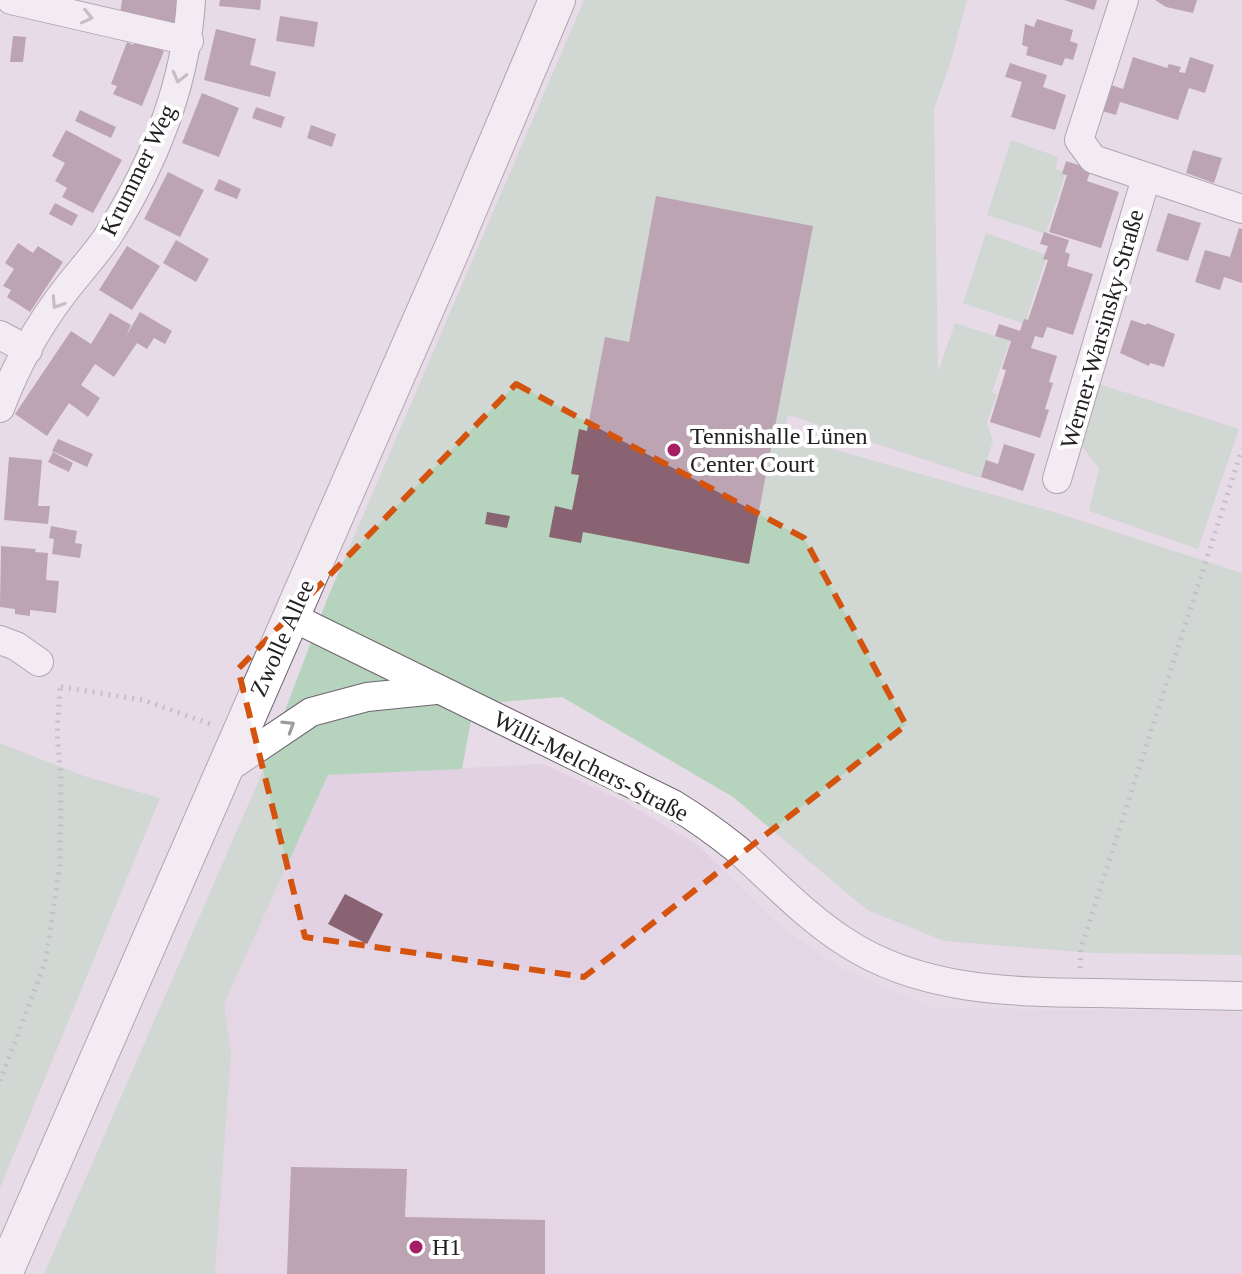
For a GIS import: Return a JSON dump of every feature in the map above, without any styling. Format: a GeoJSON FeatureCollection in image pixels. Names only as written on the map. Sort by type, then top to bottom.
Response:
{"type":"FeatureCollection","features":[{"type":"Feature","properties":{"kind":"street"},"geometry":{"type":"LineString","coordinates":[[11,0],[189,41]]}},
{"type":"Feature","properties":{"kind":"street","name":"Krummer Weg"},"geometry":{"type":"LineString","coordinates":[[0,408],[28,350],[59,298],[109,234],[143,170],[171,109],[189,41],[191,0]]}},
{"type":"Feature","properties":{"kind":"street","name":"Zwolle Allee"},"geometry":{"type":"LineString","coordinates":[[4,1274],[292,617],[557,0]]}},
{"type":"Feature","properties":{"kind":"street","name":"Werner-Warsinsky-Straße"},"geometry":{"type":"LineString","coordinates":[[1124,0],[1079,140],[1093,159],[1242,209]]}},
{"type":"Feature","properties":{"kind":"street","name":"Werner-Warsinsky-Straße"},"geometry":{"type":"LineString","coordinates":[[1057,479],[1146,178]]}},
{"type":"Feature","properties":{"kind":"street"},"geometry":{"type":"LineString","coordinates":[[0,335],[28,350]]}},
{"type":"Feature","properties":{"kind":"street","name":"Willi-Melchers-Straße"},"geometry":{"type":"LineString","coordinates":[[292,617],[673,804],[738,851],[821,925],[882,961],[924,977],[984,989],[1242,996]]}},
{"type":"Feature","properties":{"kind":"street"},"geometry":{"type":"LineString","coordinates":[[0,640],[16,646],[39,662]]}},
{"type":"Feature","properties":{"kind":"street"},"geometry":{"type":"LineString","coordinates":[[225,770],[311,712],[367,697],[436,690]]}},
{"type":"Feature","properties":{"kind":"path"},"geometry":{"type":"LineString","coordinates":[[1078,993],[1081,948],[1242,449]]}},
{"type":"Feature","properties":{"kind":"path"},"geometry":{"type":"LineString","coordinates":[[39,662],[60,687],[143,700],[239,736]]}},
{"type":"Feature","properties":{"kind":"path"},"geometry":{"type":"LineString","coordinates":[[0,1081],[48,949],[60,865],[61,776],[57,735],[60,687]]}},
{"type":"Feature","properties":{"kind":"highlighted area"},"geometry":{"type":"Polygon","coordinates":[[[516,384],[804,538],[906,725],[584,977],[305,937],[238,669],[516,384]]]}},
{"type":"Feature","properties":{"kind":"shaded area"},"geometry":{"type":"Polygon","coordinates":[[[543,764],[625,802],[698,845],[779,925],[837,967],[933,1008],[1242,1012],[1242,1274],[215,1274],[231,1053],[224,1004],[328,775],[543,764]]]}},
{"type":"Feature","properties":{"kind":"green space"},"geometry":{"type":"Polygon","coordinates":[[[584,0],[967,0],[934,109],[938,372],[955,323],[1010,341],[992,392],[997,395],[987,422],[993,441],[981,478],[788,415],[784,435],[1054,512],[1242,573],[1242,955],[1092,953],[944,941],[867,910],[733,797],[562,697],[474,704],[462,769],[328,775],[224,1004],[231,1053],[215,1274],[44,1274],[258,782],[328,597],[584,0]]]}},
{"type":"Feature","properties":{"kind":"green space"},"geometry":{"type":"Polygon","coordinates":[[[1011,140],[1058,157],[1056,169],[1066,172],[1046,234],[987,215],[1011,140]]]}},
{"type":"Feature","properties":{"kind":"green space"},"geometry":{"type":"Polygon","coordinates":[[[986,233],[1047,255],[1025,324],[963,303],[986,233]]]}},
{"type":"Feature","properties":{"kind":"green space"},"geometry":{"type":"Polygon","coordinates":[[[1096,383],[1239,429],[1198,549],[1089,511],[1099,469],[1078,441],[1096,383]]]}},
{"type":"Feature","properties":{"kind":"green space"},"geometry":{"type":"Polygon","coordinates":[[[0,743],[84,776],[160,798],[0,1188],[0,743]]]}},
{"type":"Feature","properties":{"kind":"building"},"geometry":{"type":"Polygon","coordinates":[[[122,0],[186,0],[183,25],[120,15],[122,0]]]}},
{"type":"Feature","properties":{"kind":"building"},"geometry":{"type":"Polygon","coordinates":[[[220,0],[261,0],[260,10],[219,6],[220,0]]]}},
{"type":"Feature","properties":{"kind":"building"},"geometry":{"type":"Polygon","coordinates":[[[1064,0],[1097,0],[1094,10],[1064,0]]]}},
{"type":"Feature","properties":{"kind":"building"},"geometry":{"type":"Polygon","coordinates":[[[1155,0],[1197,0],[1193,13],[1166,7],[1155,0]]]}},
{"type":"Feature","properties":{"kind":"building"},"geometry":{"type":"Polygon","coordinates":[[[280,16],[318,22],[314,47],[276,41],[280,16]]]}},
{"type":"Feature","properties":{"kind":"building"},"geometry":{"type":"Polygon","coordinates":[[[1037,19],[1073,30],[1070,41],[1078,44],[1073,60],[1065,58],[1062,66],[1026,55],[1028,47],[1022,45],[1025,24],[1034,27],[1037,19]]]}},
{"type":"Feature","properties":{"kind":"building"},"geometry":{"type":"Polygon","coordinates":[[[216,29],[256,39],[250,65],[276,72],[270,97],[204,80],[216,29]]]}},
{"type":"Feature","properties":{"kind":"building"},"geometry":{"type":"Polygon","coordinates":[[[13,36],[26,37],[23,62],[10,62],[13,36]]]}},
{"type":"Feature","properties":{"kind":"building"},"geometry":{"type":"Polygon","coordinates":[[[136,40],[164,51],[142,106],[113,94],[117,86],[111,84],[127,42],[133,45],[136,40]]]}},
{"type":"Feature","properties":{"kind":"building"},"geometry":{"type":"Polygon","coordinates":[[[1133,57],[1167,68],[1169,64],[1181,67],[1179,72],[1185,73],[1190,57],[1214,65],[1205,93],[1189,88],[1178,120],[1120,102],[1116,115],[1102,111],[1111,85],[1123,89],[1133,57]]]}},
{"type":"Feature","properties":{"kind":"building"},"geometry":{"type":"Polygon","coordinates":[[[1010,63],[1047,75],[1043,87],[1066,95],[1055,130],[1011,117],[1022,82],[1005,77],[1010,63]]]}},
{"type":"Feature","properties":{"kind":"building"},"geometry":{"type":"Polygon","coordinates":[[[202,93],[239,108],[219,157],[182,143],[202,93]]]}},
{"type":"Feature","properties":{"kind":"building"},"geometry":{"type":"Polygon","coordinates":[[[256,107],[285,117],[281,128],[252,118],[256,107]]]}},
{"type":"Feature","properties":{"kind":"building"},"geometry":{"type":"Polygon","coordinates":[[[80,110],[116,127],[111,138],[75,121],[80,110]]]}},
{"type":"Feature","properties":{"kind":"building"},"geometry":{"type":"Polygon","coordinates":[[[311,125],[336,134],[332,147],[307,138],[311,125]]]}},
{"type":"Feature","properties":{"kind":"building"},"geometry":{"type":"Polygon","coordinates":[[[66,130],[122,160],[93,213],[62,197],[67,188],[55,181],[65,163],[52,156],[66,130]]]}},
{"type":"Feature","properties":{"kind":"building"},"geometry":{"type":"Polygon","coordinates":[[[1193,150],[1222,158],[1214,183],[1186,173],[1193,150]]]}},
{"type":"Feature","properties":{"kind":"building"},"geometry":{"type":"Polygon","coordinates":[[[1066,161],[1091,169],[1087,181],[1119,192],[1101,248],[1049,232],[1067,175],[1062,174],[1066,161]]]}},
{"type":"Feature","properties":{"kind":"building"},"geometry":{"type":"Polygon","coordinates":[[[168,172],[204,190],[180,237],[144,219],[168,172]]]}},
{"type":"Feature","properties":{"kind":"building"},"geometry":{"type":"Polygon","coordinates":[[[219,179],[241,189],[237,199],[214,190],[219,179]]]}},
{"type":"Feature","properties":{"kind":"building"},"geometry":{"type":"Polygon","coordinates":[[[656,196],[813,226],[749,564],[583,532],[581,543],[549,537],[555,506],[572,510],[579,475],[571,474],[579,429],[587,431],[605,337],[629,342],[656,196]]]}},
{"type":"Feature","properties":{"kind":"building"},"geometry":{"type":"Polygon","coordinates":[[[55,203],[78,215],[72,226],[49,214],[55,203]]]}},
{"type":"Feature","properties":{"kind":"building"},"geometry":{"type":"Polygon","coordinates":[[[1168,213],[1201,223],[1188,261],[1156,251],[1168,213]]]}},
{"type":"Feature","properties":{"kind":"building"},"geometry":{"type":"Polygon","coordinates":[[[1239,228],[1242,229],[1242,283],[1224,277],[1220,290],[1195,282],[1205,250],[1230,257],[1239,228]]]}},
{"type":"Feature","properties":{"kind":"building"},"geometry":{"type":"Polygon","coordinates":[[[1044,232],[1069,240],[1065,252],[1070,254],[1067,266],[1093,274],[1073,335],[1047,327],[1043,338],[1035,336],[1031,348],[1057,356],[1045,409],[1049,410],[1040,438],[990,422],[1006,370],[1002,369],[1011,341],[995,336],[999,324],[1020,331],[1024,319],[1028,320],[1048,260],[1043,259],[1048,246],[1040,244],[1044,232]]]}},
{"type":"Feature","properties":{"kind":"building"},"geometry":{"type":"Polygon","coordinates":[[[176,240],[209,259],[196,282],[163,263],[176,240]]]}},
{"type":"Feature","properties":{"kind":"building"},"geometry":{"type":"Polygon","coordinates":[[[18,243],[33,253],[38,246],[63,262],[30,312],[7,297],[11,290],[3,286],[14,269],[5,263],[18,243]]]}},
{"type":"Feature","properties":{"kind":"building"},"geometry":{"type":"Polygon","coordinates":[[[127,246],[160,266],[132,310],[99,290],[127,246]]]}},
{"type":"Feature","properties":{"kind":"building"},"geometry":{"type":"Polygon","coordinates":[[[140,312],[172,331],[165,344],[154,338],[147,349],[137,343],[114,377],[95,364],[81,385],[100,398],[88,417],[69,403],[47,436],[15,414],[71,331],[91,344],[110,313],[131,325],[126,336],[140,312]]]}},
{"type":"Feature","properties":{"kind":"building"},"geometry":{"type":"Polygon","coordinates":[[[1131,320],[1175,334],[1164,367],[1150,363],[1149,366],[1120,353],[1131,320]]]}},
{"type":"Feature","properties":{"kind":"building"},"geometry":{"type":"Polygon","coordinates":[[[58,439],[93,454],[87,467],[52,451],[58,439]]]}},
{"type":"Feature","properties":{"kind":"building"},"geometry":{"type":"Polygon","coordinates":[[[1004,444],[1035,454],[1023,491],[981,477],[986,460],[998,464],[1004,444]]]}},
{"type":"Feature","properties":{"kind":"building"},"geometry":{"type":"Polygon","coordinates":[[[53,452],[73,463],[69,472],[48,462],[53,452]]]}},
{"type":"Feature","properties":{"kind":"building"},"geometry":{"type":"Polygon","coordinates":[[[9,457],[42,460],[38,506],[50,506],[48,524],[4,520],[9,457]]]}},
{"type":"Feature","properties":{"kind":"building"},"geometry":{"type":"Polygon","coordinates":[[[487,512],[510,516],[507,528],[485,524],[487,512]]]}},
{"type":"Feature","properties":{"kind":"building"},"geometry":{"type":"Polygon","coordinates":[[[51,526],[77,531],[75,543],[82,544],[80,558],[52,554],[54,539],[49,538],[51,526]]]}},
{"type":"Feature","properties":{"kind":"building"},"geometry":{"type":"Polygon","coordinates":[[[1,546],[48,553],[46,580],[59,581],[56,613],[30,610],[30,616],[0,607],[1,546]]]}},
{"type":"Feature","properties":{"kind":"building"},"geometry":{"type":"Polygon","coordinates":[[[345,894],[383,914],[367,944],[328,924],[345,894]]]}},
{"type":"Feature","properties":{"kind":"building","name":"H1"},"geometry":{"type":"Polygon","coordinates":[[[291,1167],[407,1169],[405,1217],[545,1220],[545,1274],[287,1274],[291,1167]]]}},
{"type":"Feature","properties":{"kind":"place","name":"Tennishalle Lünen Center Court"},"geometry":{"type":"Point","coordinates":[674,450]}},
{"type":"Feature","properties":{"kind":"place","name":"H1"},"geometry":{"type":"Point","coordinates":[416,1247]}}]}
